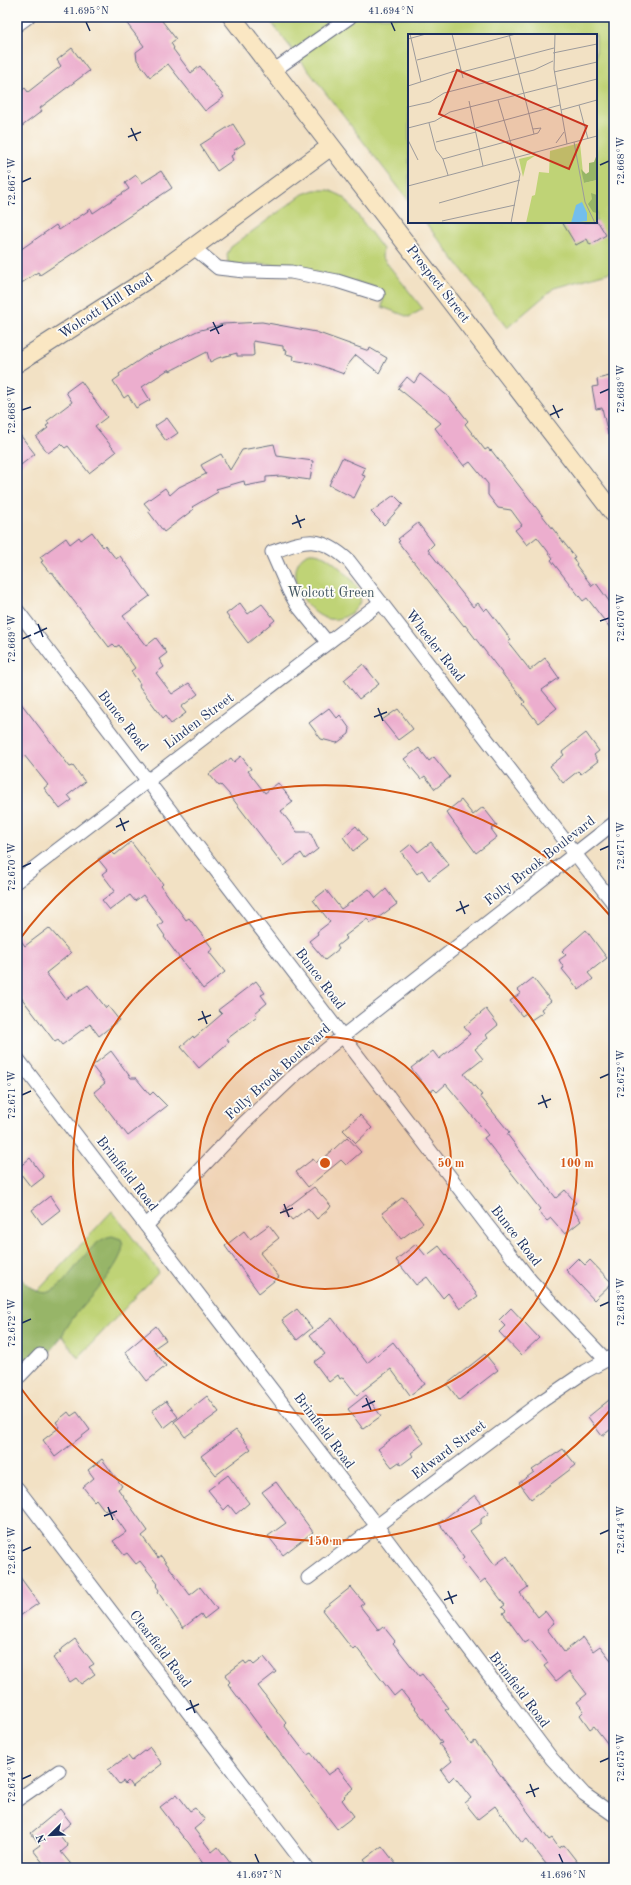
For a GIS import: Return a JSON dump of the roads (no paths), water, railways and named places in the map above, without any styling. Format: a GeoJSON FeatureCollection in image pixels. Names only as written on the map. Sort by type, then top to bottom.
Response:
{"type":"FeatureCollection","features":[{"type":"Feature","properties":{"kind":"main road","name":"Prospect Street"},"geometry":{"type":"LineString","coordinates":[[232,17],[614,514]]}},
{"type":"Feature","properties":{"kind":"main road","name":"Wolcott Hill Road"},"geometry":{"type":"LineString","coordinates":[[17,363],[140,285],[194,248],[330,146]]}},
{"type":"Feature","properties":{"kind":"street"},"geometry":{"type":"LineString","coordinates":[[17,25],[28,17]]}},
{"type":"Feature","properties":{"kind":"street"},"geometry":{"type":"LineString","coordinates":[[273,71],[350,17]]}},
{"type":"Feature","properties":{"kind":"street"},"geometry":{"type":"LineString","coordinates":[[194,248],[218,268],[244,272],[291,272],[337,281],[378,294]]}},
{"type":"Feature","properties":{"kind":"street","name":"Wheeler Road"},"geometry":{"type":"LineString","coordinates":[[328,643],[297,605],[289,591],[272,552],[309,541],[324,543],[337,550],[349,561],[614,904]]}},
{"type":"Feature","properties":{"kind":"street","name":"Linden Street"},"geometry":{"type":"LineString","coordinates":[[17,881],[381,602]]}},
{"type":"Feature","properties":{"kind":"street","name":"Bunce Road"},"geometry":{"type":"LineString","coordinates":[[17,610],[510,1255],[551,1302],[610,1358]]}},
{"type":"Feature","properties":{"kind":"street","name":"Folly Brook Boulevard"},"geometry":{"type":"LineString","coordinates":[[146,1226],[244,1123],[295,1075],[614,823]]}},
{"type":"Feature","properties":{"kind":"street","name":"Brimfield Road"},"geometry":{"type":"LineString","coordinates":[[17,1058],[376,1526],[552,1759],[584,1794],[614,1815]]}},
{"type":"Feature","properties":{"kind":"street"},"geometry":{"type":"LineString","coordinates":[[17,1379],[40,1355]]}},
{"type":"Feature","properties":{"kind":"street","name":"Edward Street"},"geometry":{"type":"LineString","coordinates":[[308,1578],[542,1401],[610,1358]]}},
{"type":"Feature","properties":{"kind":"street","name":"Clearfield Road"},"geometry":{"type":"LineString","coordinates":[[17,1488],[307,1868]]}},
{"type":"Feature","properties":{"kind":"street"},"geometry":{"type":"LineString","coordinates":[[17,1800],[59,1771]]}},
{"type":"Feature","properties":{"kind":"park label","name":"Wolcott Green"},"geometry":{"type":"Point","coordinates":[331,593]}}]}
